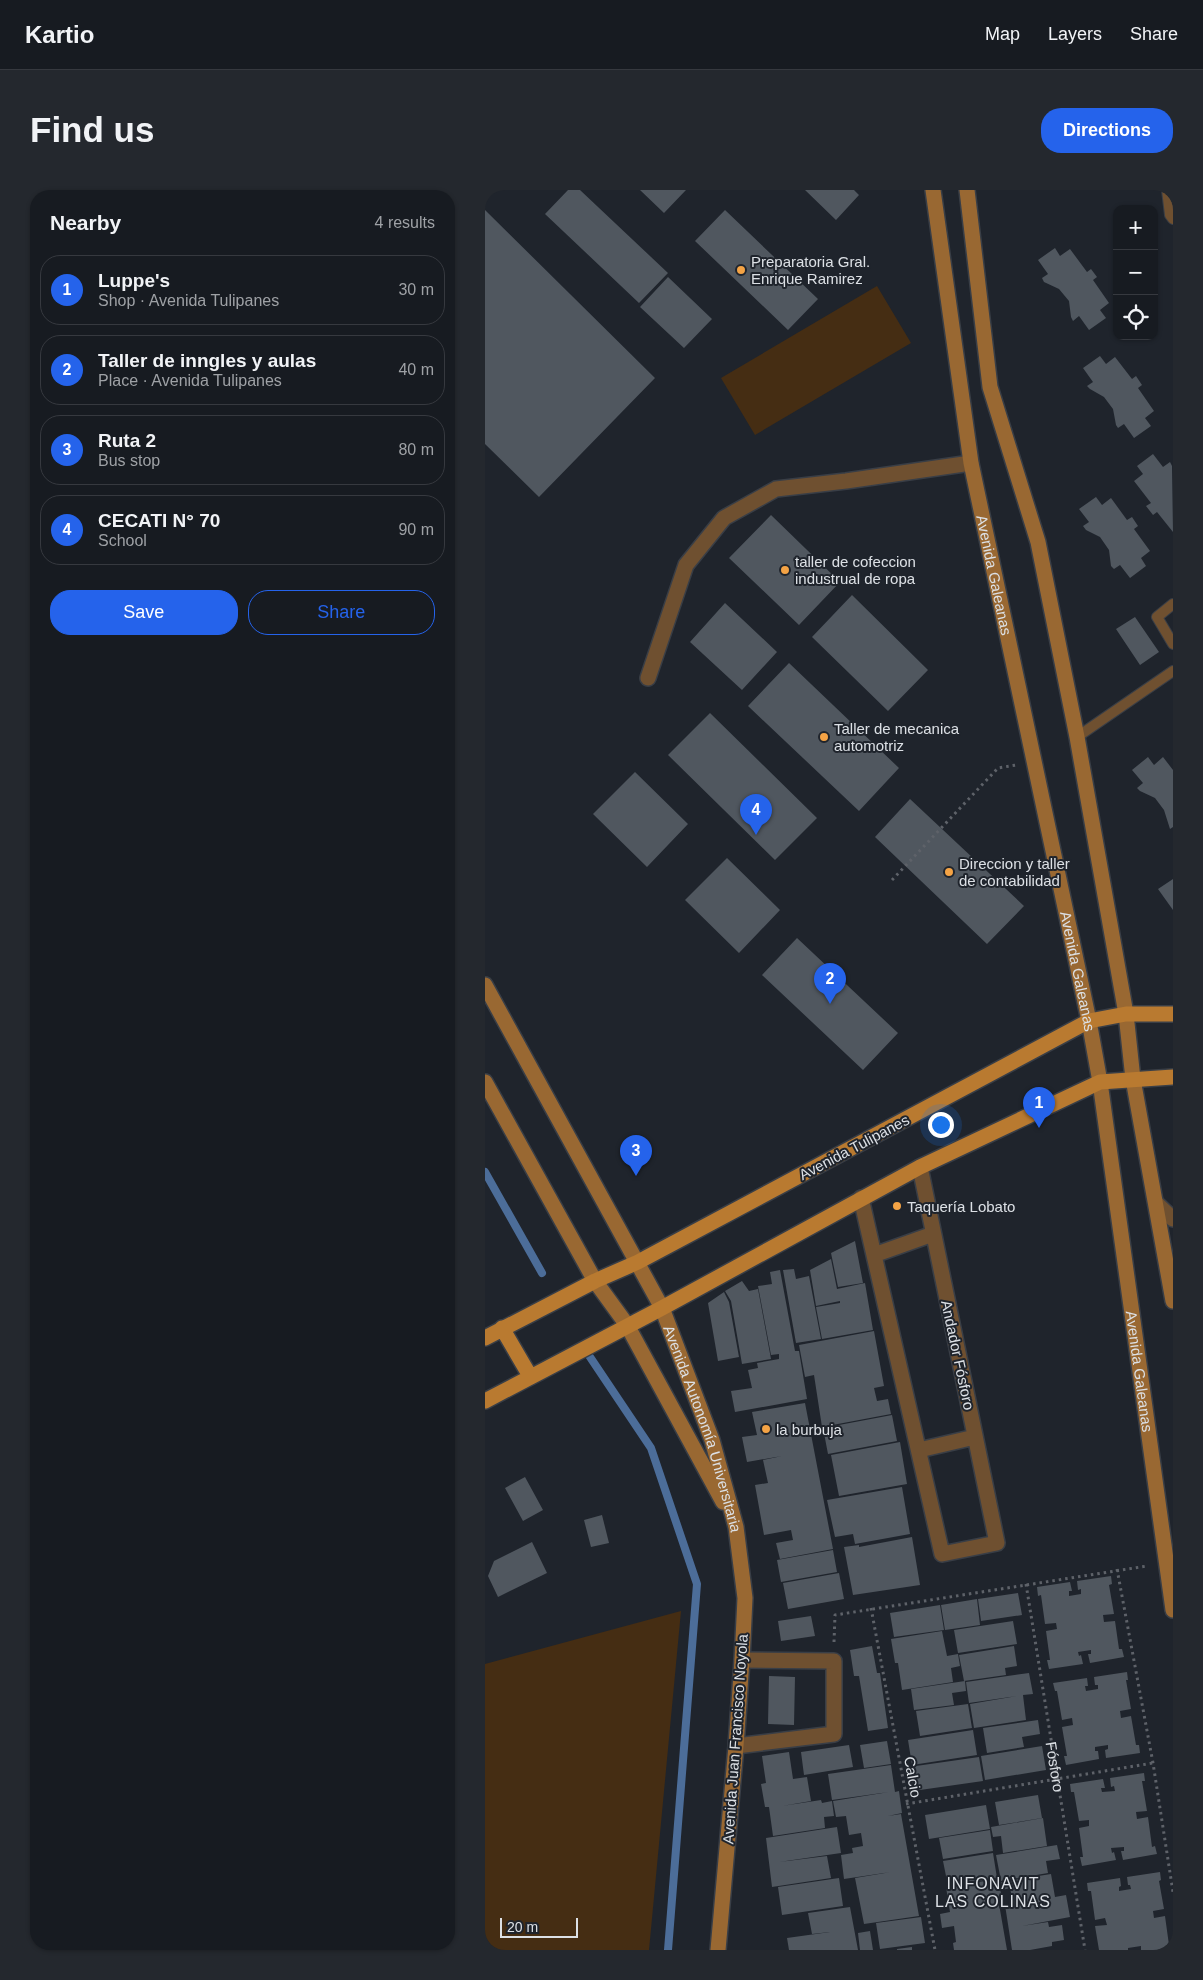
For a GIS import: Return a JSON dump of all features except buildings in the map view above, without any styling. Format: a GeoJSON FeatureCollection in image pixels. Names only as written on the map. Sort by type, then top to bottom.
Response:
{"type":"FeatureCollection","features":[{"type":"Feature","properties":{"kind":"main road","name":"Avenida Tulipanes"},"geometry":{"type":"LineString","coordinates":[[485,1338],[595,1281],[638,1262],[1089,1022],[1126,1014],[1173,1014]]}},
{"type":"Feature","properties":{"kind":"main road"},"geometry":{"type":"LineString","coordinates":[[485,1400],[662,1308],[920,1167],[1100,1082],[1133,1078],[1173,1077]]}},
{"type":"Feature","properties":{"kind":"main road"},"geometry":{"type":"LineString","coordinates":[[502,1328],[530,1376]]}},
{"type":"Feature","properties":{"kind":"street","name":"Avenida Galeanas"},"geometry":{"type":"LineString","coordinates":[[933,190],[971,463],[1100,1082],[1165,1564],[1173,1610]]}},
{"type":"Feature","properties":{"kind":"street"},"geometry":{"type":"LineString","coordinates":[[967,190],[990,387],[1038,542],[1077,737],[1126,1014],[1133,1078],[1173,1301]]}},
{"type":"Feature","properties":{"kind":"street"},"geometry":{"type":"LineString","coordinates":[[648,678],[686,564],[724,518],[776,489],[971,463]]}},
{"type":"Feature","properties":{"kind":"street","name":"Avenida Autonomía Universitaria"},"geometry":{"type":"LineString","coordinates":[[485,985],[662,1308],[712,1440],[736,1528]]}},
{"type":"Feature","properties":{"kind":"street","name":"Avenida Autonomía Universitaria"},"geometry":{"type":"LineString","coordinates":[[485,1082],[595,1281],[627,1325],[736,1528]]}},
{"type":"Feature","properties":{"kind":"street","name":"Andador Fósforo"},"geometry":{"type":"LineString","coordinates":[[919,1450],[942,1554],[997,1542],[920,1167]]}},
{"type":"Feature","properties":{"kind":"street"},"geometry":{"type":"LineString","coordinates":[[861,1198],[919,1450],[975,1437]]}},
{"type":"Feature","properties":{"kind":"street"},"geometry":{"type":"LineString","coordinates":[[1156,1203],[1173,1219]]}},
{"type":"Feature","properties":{"kind":"street"},"geometry":{"type":"LineString","coordinates":[[874,1255],[933,1234]]}},
{"type":"Feature","properties":{"kind":"street","name":"Avenida Juan Francisco Noyola"},"geometry":{"type":"LineString","coordinates":[[718,1950],[736,1746],[745,1598],[736,1528]]}},
{"type":"Feature","properties":{"kind":"street"},"geometry":{"type":"LineString","coordinates":[[736,1746],[834,1734],[834,1661],[742,1660]]}},
{"type":"Feature","properties":{"kind":"lane"},"geometry":{"type":"LineString","coordinates":[[1167,190],[1173,219]]}},
{"type":"Feature","properties":{"kind":"lane"},"geometry":{"type":"LineString","coordinates":[[1173,604],[1157,617],[1173,644]]}},
{"type":"Feature","properties":{"kind":"lane"},"geometry":{"type":"LineString","coordinates":[[1077,737],[1173,671]]}},
{"type":"Feature","properties":{"kind":"path"},"geometry":{"type":"LineString","coordinates":[[892,880],[998,768],[1034,762]]}},
{"type":"Feature","properties":{"kind":"path"},"geometry":{"type":"LineString","coordinates":[[834,1661],[835,1615],[1165,1564]]}},
{"type":"Feature","properties":{"kind":"path"},"geometry":{"type":"LineString","coordinates":[[1117,1570],[1153,1763],[1173,1892]]}},
{"type":"Feature","properties":{"kind":"path","name":"Fósforo"},"geometry":{"type":"LineString","coordinates":[[1026,1584],[1085,1950]]}},
{"type":"Feature","properties":{"kind":"path","name":"Calcio"},"geometry":{"type":"LineString","coordinates":[[871,1608],[906,1804],[935,1950]]}},
{"type":"Feature","properties":{"kind":"path"},"geometry":{"type":"LineString","coordinates":[[906,1804],[1153,1763]]}},
{"type":"Feature","properties":{"kind":"shaded area"},"geometry":{"type":"Polygon","coordinates":[[[877,286],[911,343],[755,435],[721,378],[877,286]]]}},
{"type":"Feature","properties":{"kind":"shaded area"},"geometry":{"type":"Polygon","coordinates":[[[681,1611],[649,1950],[485,1950],[485,1664],[681,1611]]]}},
{"type":"Feature","properties":{"kind":"waterway"},"geometry":{"type":"LineString","coordinates":[[485,1172],[542,1273]]}},
{"type":"Feature","properties":{"kind":"waterway"},"geometry":{"type":"LineString","coordinates":[[588,1354],[651,1448],[697,1584],[668,1950]]}},
{"type":"Feature","properties":{"kind":"place","name":"Preparatoria Gral. Enrique Ramirez"},"geometry":{"type":"Point","coordinates":[741,270]}},
{"type":"Feature","properties":{"kind":"place","name":"taller de cofeccion industrual de ropa"},"geometry":{"type":"Point","coordinates":[785,570]}},
{"type":"Feature","properties":{"kind":"place","name":"Taller de mecanica automotriz"},"geometry":{"type":"Point","coordinates":[824,737]}},
{"type":"Feature","properties":{"kind":"place","name":"CECATI N° 70"},"geometry":{"type":"Point","coordinates":[756,835]}},
{"type":"Feature","properties":{"kind":"place","name":"Direccion y taller de contabilidad"},"geometry":{"type":"Point","coordinates":[949,872]}},
{"type":"Feature","properties":{"kind":"place","name":"Taller de inngles y aulas"},"geometry":{"type":"Point","coordinates":[830,1004]}},
{"type":"Feature","properties":{"kind":"place","name":"Luppe's"},"geometry":{"type":"Point","coordinates":[1039,1128]}},
{"type":"Feature","properties":{"kind":"place","name":"Ruta 2"},"geometry":{"type":"Point","coordinates":[636,1176]}},
{"type":"Feature","properties":{"kind":"place","name":"Taquería Lobato"},"geometry":{"type":"Point","coordinates":[897,1206]}},
{"type":"Feature","properties":{"kind":"place","name":"la burbuja"},"geometry":{"type":"Point","coordinates":[766,1429]}},
{"type":"Feature","properties":{"kind":"district","name":"INFONAVIT LAS COLINAS"},"geometry":{"type":"Point","coordinates":[993,1892]}}]}
